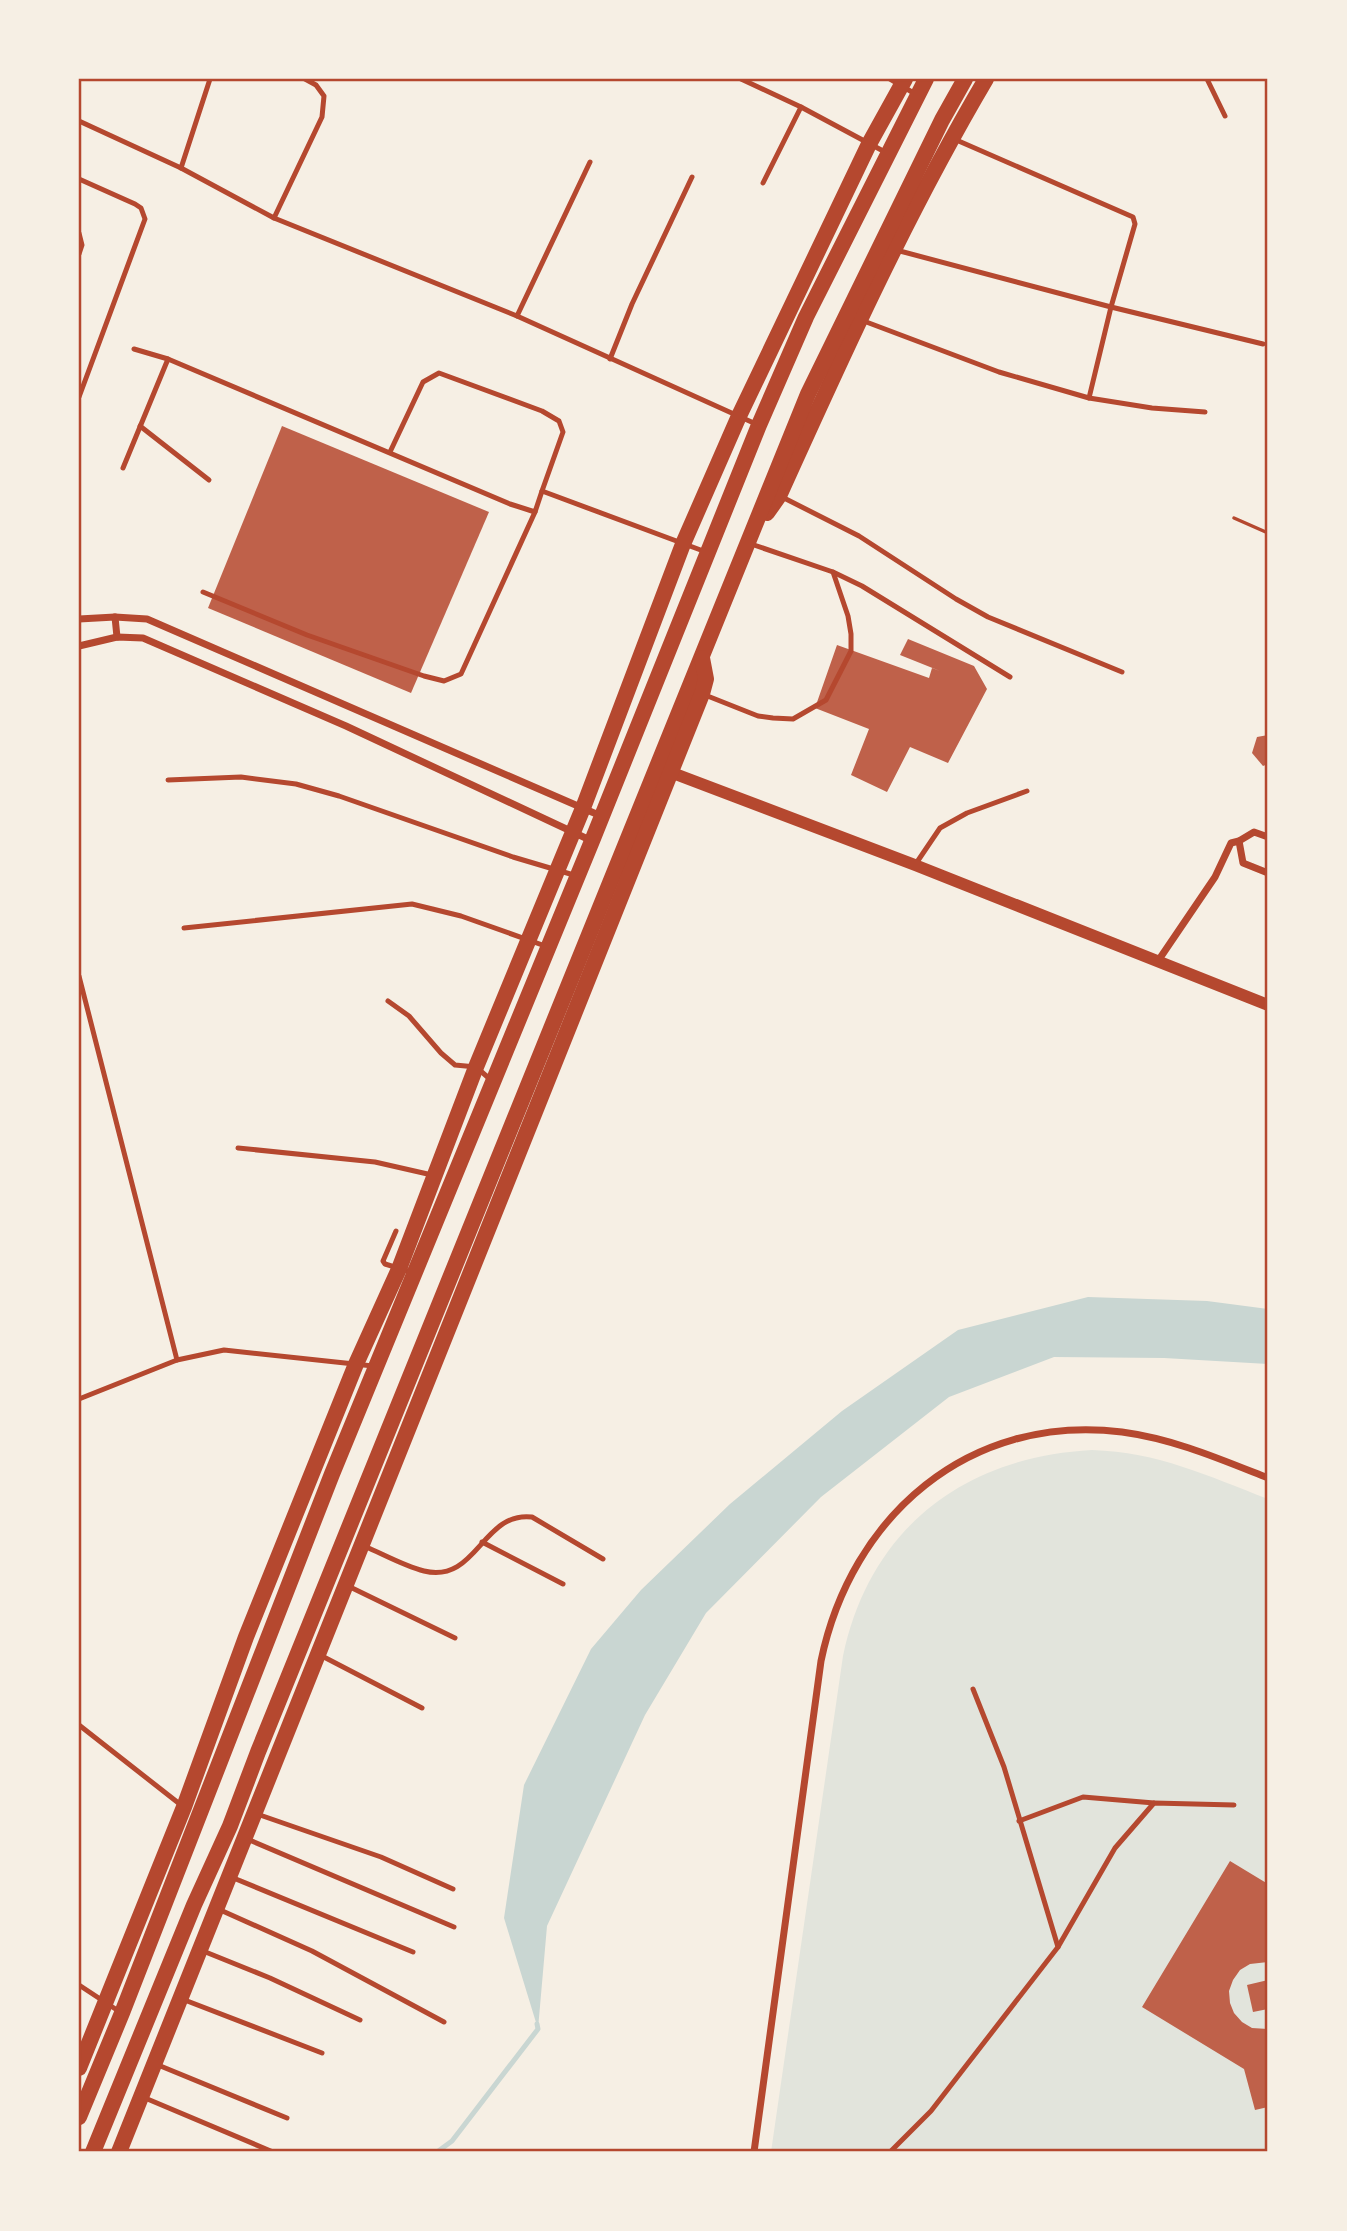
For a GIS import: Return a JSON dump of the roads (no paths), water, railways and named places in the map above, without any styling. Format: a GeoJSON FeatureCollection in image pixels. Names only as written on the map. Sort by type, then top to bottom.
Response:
{"type":"FeatureCollection","features":[{"type":"Feature","properties":{"kind":"highway"},"geometry":{"type":"LineString","coordinates":[[79,2067],[184,1807],[246,1637],[356,1364],[453,1179],[759,425],[806,317],[926,79]]}},
{"type":"Feature","properties":{"kind":"highway"},"geometry":{"type":"LineString","coordinates":[[119,2152],[361,1545],[663,769],[702,657],[750,536],[808,394],[942,120],[965,79]]}},
{"type":"Feature","properties":{"kind":"highway"},"geometry":{"type":"LineString","coordinates":[[750,536],[779,496],[893,249],[951,138],[986,79]]}},
{"type":"Feature","properties":{"kind":"highway"},"geometry":{"type":"LineString","coordinates":[[79,2117],[85,2085],[122,2013],[261,1652],[376,1366],[436,1175],[476,1067],[583,808],[682,544],[739,416],[899,81]]}},
{"type":"Feature","properties":{"kind":"highway"},"geometry":{"type":"LineString","coordinates":[[93,2152],[194,1905],[230,1826],[258,1752],[663,769],[702,694],[706,679],[702,657]]}},
{"type":"Feature","properties":{"kind":"highway"},"geometry":{"type":"LineString","coordinates":[[230,1826],[245,1838]]}},
{"type":"Feature","properties":{"kind":"highway"},"geometry":{"type":"LineString","coordinates":[[194,1905],[215,1910]]}},
{"type":"Feature","properties":{"kind":"street"},"geometry":{"type":"LineString","coordinates":[[115,617],[117,638]]}},
{"type":"Feature","properties":{"kind":"street"},"geometry":{"type":"LineString","coordinates":[[79,619],[148,619],[601,816]]}},
{"type":"Feature","properties":{"kind":"street"},"geometry":{"type":"LineString","coordinates":[[79,646],[117,638],[143,638],[346,726],[592,841]]}},
{"type":"Feature","properties":{"kind":"street"},"geometry":{"type":"LineString","coordinates":[[663,769],[915,865],[1268,1005]]}},
{"type":"Feature","properties":{"kind":"street"},"geometry":{"type":"LineString","coordinates":[[1158,961],[1201,900],[1231,843],[1254,832],[1268,837]]}},
{"type":"Feature","properties":{"kind":"street"},"geometry":{"type":"LineString","coordinates":[[1239,841],[1243,863],[1268,873]]}},
{"type":"Feature","properties":{"kind":"street"},"geometry":{"type":"LineString","coordinates":[[754,2152],[821,1661],[841,1593],[863,1552],[918,1490],[964,1460],[1013,1441],[1065,1432],[1119,1432],[1146,1436],[1198,1451],[1268,1478]]}},
{"type":"Feature","properties":{"kind":"lane"},"geometry":{"type":"LineString","coordinates":[[181,168],[211,79]]}},
{"type":"Feature","properties":{"kind":"lane"},"geometry":{"type":"LineString","coordinates":[[274,218],[322,117],[324,96],[316,85],[305,79]]}},
{"type":"Feature","properties":{"kind":"lane"},"geometry":{"type":"LineString","coordinates":[[741,79],[888,153]]}},
{"type":"Feature","properties":{"kind":"lane"},"geometry":{"type":"LineString","coordinates":[[1207,79],[1225,116]]}},
{"type":"Feature","properties":{"kind":"lane"},"geometry":{"type":"LineString","coordinates":[[899,81],[917,95]]}},
{"type":"Feature","properties":{"kind":"lane"},"geometry":{"type":"LineString","coordinates":[[762,183],[801,107]]}},
{"type":"Feature","properties":{"kind":"lane"},"geometry":{"type":"LineString","coordinates":[[79,121],[181,168],[274,218],[517,316],[759,425]]}},
{"type":"Feature","properties":{"kind":"lane"},"geometry":{"type":"LineString","coordinates":[[951,138],[1133,217],[1135,224],[1089,398]]}},
{"type":"Feature","properties":{"kind":"lane"},"geometry":{"type":"LineString","coordinates":[[517,316],[590,162]]}},
{"type":"Feature","properties":{"kind":"lane"},"geometry":{"type":"LineString","coordinates":[[610,359],[632,304],[692,177]]}},
{"type":"Feature","properties":{"kind":"lane"},"geometry":{"type":"LineString","coordinates":[[79,179],[135,204],[141,208],[145,219],[79,397]]}},
{"type":"Feature","properties":{"kind":"lane"},"geometry":{"type":"LineString","coordinates":[[79,233],[82,240],[79,254]]}},
{"type":"Feature","properties":{"kind":"lane"},"geometry":{"type":"LineString","coordinates":[[893,249],[1263,344]]}},
{"type":"Feature","properties":{"kind":"lane"},"geometry":{"type":"LineString","coordinates":[[861,320],[999,372],[1089,398],[1152,408],[1205,412]]}},
{"type":"Feature","properties":{"kind":"lane"},"geometry":{"type":"LineString","coordinates":[[134,349],[168,359],[534,512]]}},
{"type":"Feature","properties":{"kind":"lane"},"geometry":{"type":"LineString","coordinates":[[123,468],[168,359]]}},
{"type":"Feature","properties":{"kind":"lane"},"geometry":{"type":"LineString","coordinates":[[203,592],[307,635],[424,676],[444,681],[461,674],[534,512],[563,432],[559,421],[542,411],[439,373],[423,382],[390,452]]}},
{"type":"Feature","properties":{"kind":"lane"},"geometry":{"type":"LineString","coordinates":[[140,426],[209,480]]}},
{"type":"Feature","properties":{"kind":"lane"},"geometry":{"type":"LineString","coordinates":[[542,491],[708,552]]}},
{"type":"Feature","properties":{"kind":"lane"},"geometry":{"type":"LineString","coordinates":[[779,496],[859,536],[988,617],[1122,672]]}},
{"type":"Feature","properties":{"kind":"lane"},"geometry":{"type":"LineString","coordinates":[[750,536],[862,586],[1010,677]]}},
{"type":"Feature","properties":{"kind":"lane"},"geometry":{"type":"LineString","coordinates":[[702,694],[758,716],[793,719],[826,700],[851,651],[852,634],[833,572]]}},
{"type":"Feature","properties":{"kind":"lane"},"geometry":{"type":"LineString","coordinates":[[168,780],[242,777],[296,784],[578,876]]}},
{"type":"Feature","properties":{"kind":"lane"},"geometry":{"type":"LineString","coordinates":[[915,865],[940,828],[967,813],[1027,791]]}},
{"type":"Feature","properties":{"kind":"lane"},"geometry":{"type":"LineString","coordinates":[[184,928],[412,904],[461,916],[548,947]]}},
{"type":"Feature","properties":{"kind":"lane"},"geometry":{"type":"LineString","coordinates":[[79,976],[177,1360]]}},
{"type":"Feature","properties":{"kind":"lane"},"geometry":{"type":"LineString","coordinates":[[388,1001],[409,1016],[455,1065],[476,1067],[493,1082]]}},
{"type":"Feature","properties":{"kind":"lane"},"geometry":{"type":"LineString","coordinates":[[238,1148],[375,1162],[453,1179]]}},
{"type":"Feature","properties":{"kind":"lane"},"geometry":{"type":"LineString","coordinates":[[396,1231],[383,1261],[407,1271]]}},
{"type":"Feature","properties":{"kind":"lane"},"geometry":{"type":"LineString","coordinates":[[79,1399],[177,1360],[224,1350],[376,1366]]}},
{"type":"Feature","properties":{"kind":"lane"},"geometry":{"type":"LineString","coordinates":[[361,1545],[425,1572],[444,1572],[463,1565],[482,1542],[509,1518],[521,1516],[532,1517],[603,1559]]}},
{"type":"Feature","properties":{"kind":"lane"},"geometry":{"type":"LineString","coordinates":[[482,1542],[563,1584]]}},
{"type":"Feature","properties":{"kind":"lane"},"geometry":{"type":"LineString","coordinates":[[345,1585],[455,1638]]}},
{"type":"Feature","properties":{"kind":"lane"},"geometry":{"type":"LineString","coordinates":[[317,1653],[422,1708]]}},
{"type":"Feature","properties":{"kind":"lane"},"geometry":{"type":"LineString","coordinates":[[973,1689],[1004,1767],[1058,1947]]}},
{"type":"Feature","properties":{"kind":"lane"},"geometry":{"type":"LineString","coordinates":[[79,1726],[197,1820]]}},
{"type":"Feature","properties":{"kind":"lane"},"geometry":{"type":"LineString","coordinates":[[1019,1821],[1083,1797],[1154,1803],[1234,1805]]}},
{"type":"Feature","properties":{"kind":"lane"},"geometry":{"type":"LineString","coordinates":[[890,2152],[931,2111],[1058,1947],[1115,1848],[1154,1803]]}},
{"type":"Feature","properties":{"kind":"lane"},"geometry":{"type":"LineString","coordinates":[[254,1813],[381,1857],[453,1889]]}},
{"type":"Feature","properties":{"kind":"lane"},"geometry":{"type":"LineString","coordinates":[[245,1838],[454,1927]]}},
{"type":"Feature","properties":{"kind":"lane"},"geometry":{"type":"LineString","coordinates":[[228,1876],[413,1952]]}},
{"type":"Feature","properties":{"kind":"lane"},"geometry":{"type":"LineString","coordinates":[[215,1910],[312,1951],[444,2022]]}},
{"type":"Feature","properties":{"kind":"lane"},"geometry":{"type":"LineString","coordinates":[[201,1950],[270,1978],[360,2020]]}},
{"type":"Feature","properties":{"kind":"lane"},"geometry":{"type":"LineString","coordinates":[[79,1985],[122,2013]]}},
{"type":"Feature","properties":{"kind":"lane"},"geometry":{"type":"LineString","coordinates":[[181,1999],[322,2053]]}},
{"type":"Feature","properties":{"kind":"lane"},"geometry":{"type":"LineString","coordinates":[[155,2063],[287,2118]]}},
{"type":"Feature","properties":{"kind":"lane"},"geometry":{"type":"LineString","coordinates":[[142,2096],[273,2152]]}},
{"type":"Feature","properties":{"kind":"waterway"},"geometry":{"type":"LineString","coordinates":[[437,2152],[452,2141],[538,2029],[537,2024]]}}]}
